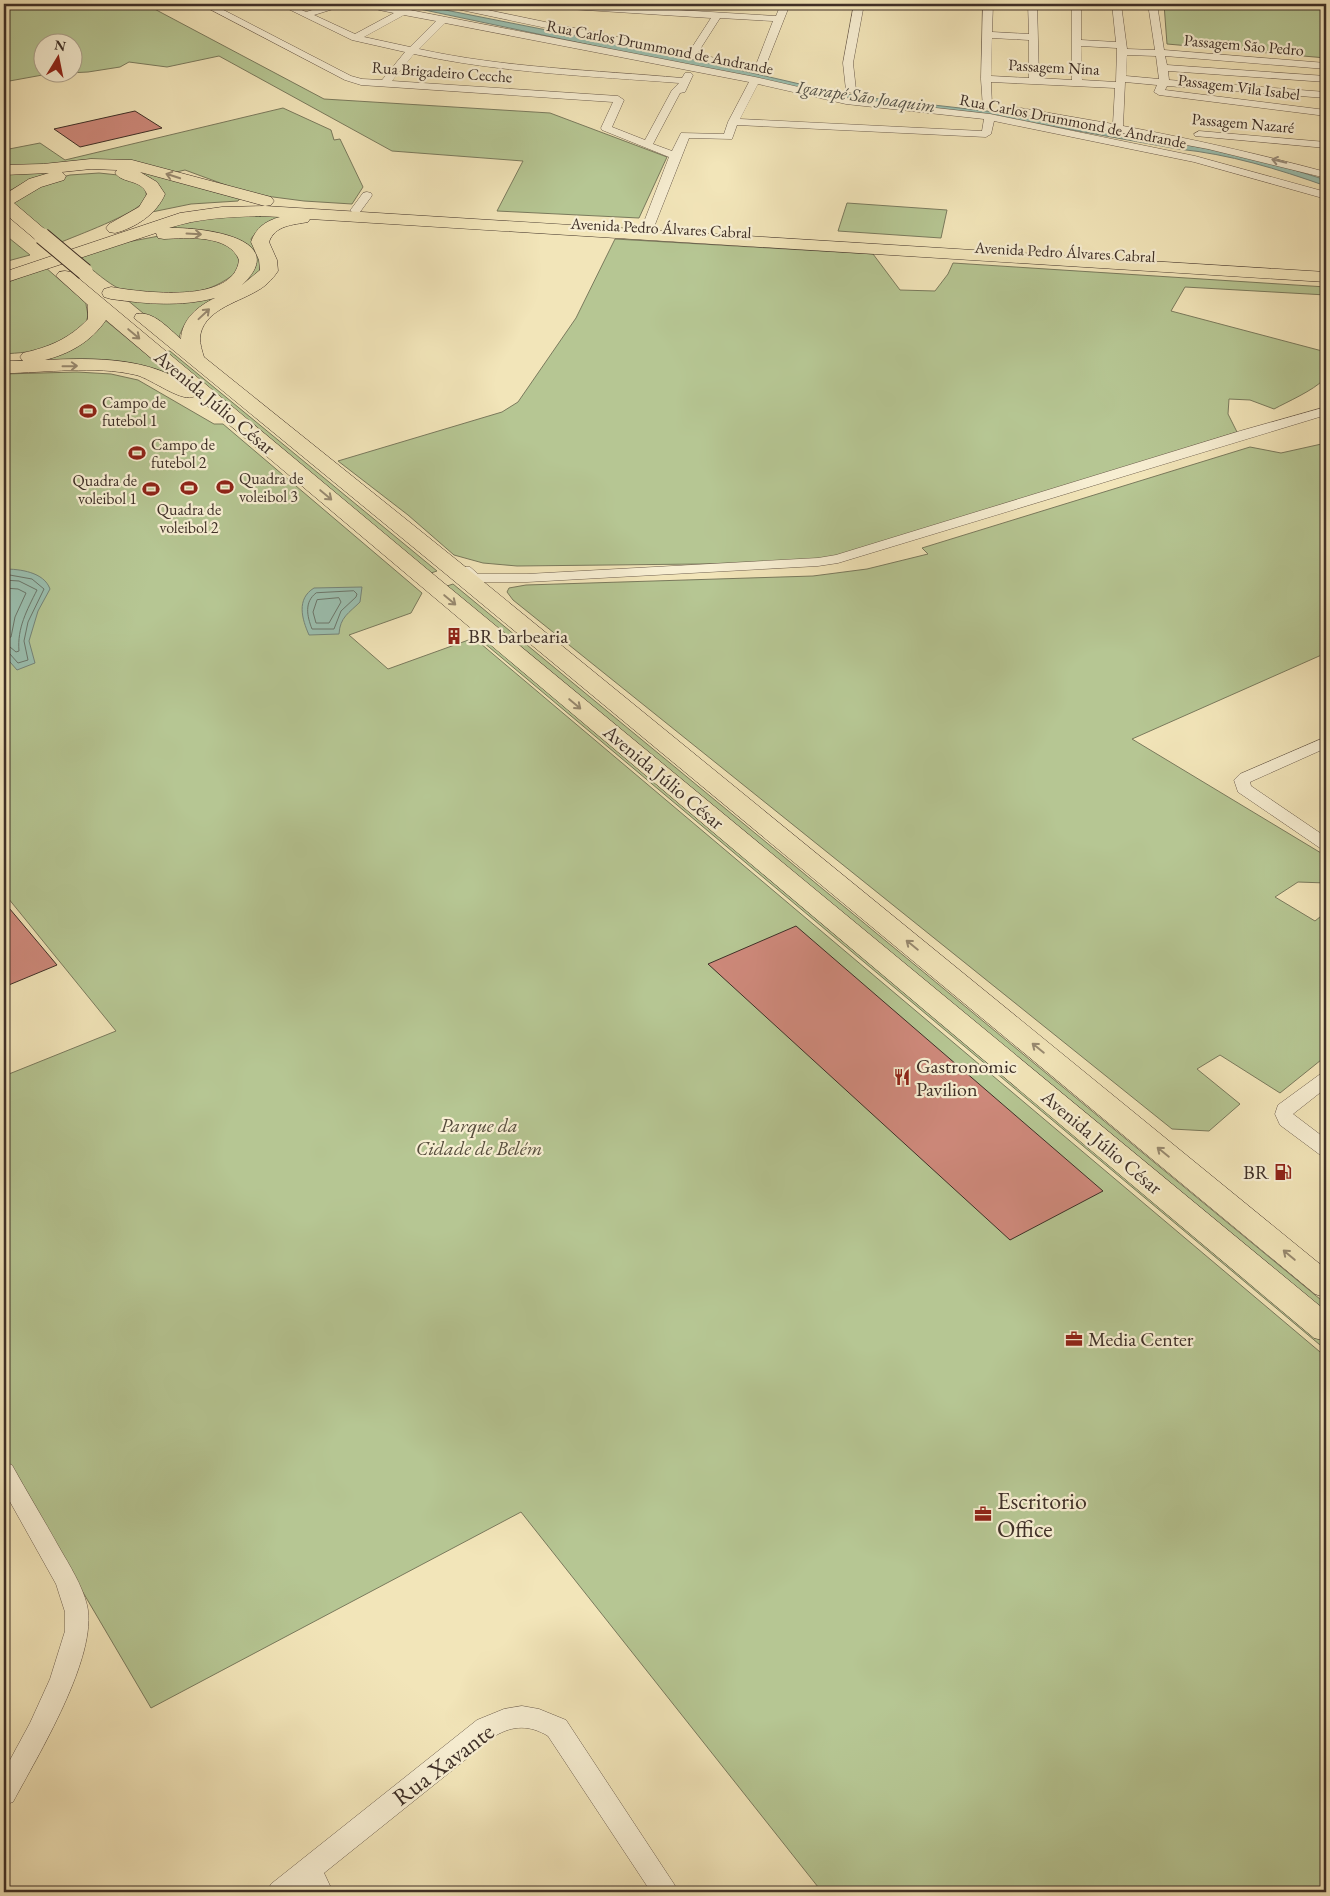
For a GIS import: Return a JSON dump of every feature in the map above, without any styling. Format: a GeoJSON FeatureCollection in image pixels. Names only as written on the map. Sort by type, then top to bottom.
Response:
{"type":"FeatureCollection","features":[{"type":"Feature","properties":{"kind":"main road"},"geometry":{"type":"LineString","coordinates":[[4,170],[43,169],[90,164],[132,165],[236,194],[288,205]]}},
{"type":"Feature","properties":{"kind":"main road"},"geometry":{"type":"LineString","coordinates":[[4,203],[35,183],[66,174],[120,172],[142,178],[152,186],[156,194],[152,205],[111,237]]}},
{"type":"Feature","properties":{"kind":"main road","name":"Avenida Júlio César"},"geometry":{"type":"LineString","coordinates":[[4,203],[85,272],[104,298],[247,429],[1326,1328]]}},
{"type":"Feature","properties":{"kind":"main road","name":"Avenida Pedro Álvares Cabral"},"geometry":{"type":"LineString","coordinates":[[111,237],[154,216],[209,205],[288,205],[1326,269]]}},
{"type":"Feature","properties":{"kind":"main road","name":"Avenida Pedro Álvares Cabral"},"geometry":{"type":"LineString","coordinates":[[8,274],[111,237],[162,224],[210,213],[260,211],[1326,277]]}},
{"type":"Feature","properties":{"kind":"main road"},"geometry":{"type":"LineString","coordinates":[[194,358],[191,341],[195,323],[205,312],[258,284],[269,271],[268,260],[260,242],[263,234],[281,223],[332,215]]}},
{"type":"Feature","properties":{"kind":"main road","name":"Avenida Júlio César"},"geometry":{"type":"LineString","coordinates":[[4,224],[65,276],[104,298],[194,358],[1326,1286]]}},
{"type":"Feature","properties":{"kind":"main road"},"geometry":{"type":"LineString","coordinates":[[4,359],[37,356],[70,345],[88,331],[97,320],[104,298],[172,299],[200,295],[223,289],[238,280],[248,268],[249,259],[246,252],[234,243],[218,237],[203,234],[167,234],[111,237]]}},
{"type":"Feature","properties":{"kind":"main road"},"geometry":{"type":"LineString","coordinates":[[4,367],[96,366],[138,370],[169,382],[247,429]]}},
{"type":"Feature","properties":{"kind":"street","name":"Rua Brigadeiro Cecche"},"geometry":{"type":"LineString","coordinates":[[205,4],[348,78],[361,82],[618,99],[606,128],[648,144]]}},
{"type":"Feature","properties":{"kind":"street","name":"Rua Carlos Drummond de Andrande"},"geometry":{"type":"LineString","coordinates":[[282,4],[355,38],[451,60],[496,66],[684,81]]}},
{"type":"Feature","properties":{"kind":"street"},"geometry":{"type":"LineString","coordinates":[[305,15],[340,4]]}},
{"type":"Feature","properties":{"kind":"street","name":"Rua Carlos Drummond de Andrande"},"geometry":{"type":"LineString","coordinates":[[371,4],[382,8],[754,80],[843,114],[990,117],[1195,159],[1291,184],[1326,196]]}},
{"type":"Feature","properties":{"kind":"street"},"geometry":{"type":"LineString","coordinates":[[447,4],[520,14],[730,64]]}},
{"type":"Feature","properties":{"kind":"street"},"geometry":{"type":"LineString","coordinates":[[538,4],[678,8],[717,16],[779,19]]}},
{"type":"Feature","properties":{"kind":"street"},"geometry":{"type":"LineString","coordinates":[[759,70],[785,4]]}},
{"type":"Feature","properties":{"kind":"street"},"geometry":{"type":"LineString","coordinates":[[859,4],[848,63],[847,89],[888,97],[987,106],[1118,129],[1284,162],[1326,174]]}},
{"type":"Feature","properties":{"kind":"street"},"geometry":{"type":"LineString","coordinates":[[987,106],[988,4]]}},
{"type":"Feature","properties":{"kind":"street"},"geometry":{"type":"LineString","coordinates":[[1033,4],[1034,81]]}},
{"type":"Feature","properties":{"kind":"street"},"geometry":{"type":"LineString","coordinates":[[1076,4],[1077,83]]}},
{"type":"Feature","properties":{"kind":"street"},"geometry":{"type":"LineString","coordinates":[[1117,4],[1121,46],[1118,129]]}},
{"type":"Feature","properties":{"kind":"street"},"geometry":{"type":"LineString","coordinates":[[1153,4],[1164,81]]}},
{"type":"Feature","properties":{"kind":"street"},"geometry":{"type":"LineString","coordinates":[[355,38],[403,12]]}},
{"type":"Feature","properties":{"kind":"street"},"geometry":{"type":"LineString","coordinates":[[692,55],[717,16]]}},
{"type":"Feature","properties":{"kind":"street"},"geometry":{"type":"LineString","coordinates":[[385,83],[412,50],[443,20]]}},
{"type":"Feature","properties":{"kind":"street"},"geometry":{"type":"LineString","coordinates":[[988,38],[1033,39]]}},
{"type":"Feature","properties":{"kind":"street","name":"Passagem São Pedro"},"geometry":{"type":"LineString","coordinates":[[1076,41],[1160,53],[1326,66]]}},
{"type":"Feature","properties":{"kind":"street"},"geometry":{"type":"LineString","coordinates":[[675,156],[648,144],[677,90],[681,90],[691,68]]}},
{"type":"Feature","properties":{"kind":"street"},"geometry":{"type":"LineString","coordinates":[[1162,68],[1326,79]]}},
{"type":"Feature","properties":{"kind":"street","name":"Passagem Nina"},"geometry":{"type":"LineString","coordinates":[[986,79],[1077,83],[1164,81],[1269,92],[1326,95]]}},
{"type":"Feature","properties":{"kind":"street"},"geometry":{"type":"LineString","coordinates":[[648,227],[685,135],[728,137],[733,122],[754,80]]}},
{"type":"Feature","properties":{"kind":"street","name":"Passagem Vila Isabel"},"geometry":{"type":"LineString","coordinates":[[1164,81],[1159,92],[1326,113]]}},
{"type":"Feature","properties":{"kind":"street"},"geometry":{"type":"LineString","coordinates":[[733,122],[843,114],[986,133],[990,117]]}},
{"type":"Feature","properties":{"kind":"street","name":"Passagem Nazaré"},"geometry":{"type":"LineString","coordinates":[[1157,136],[1171,132],[1326,145]]}},
{"type":"Feature","properties":{"kind":"street"},"geometry":{"type":"LineString","coordinates":[[356,210],[367,195]]}},
{"type":"Feature","properties":{"kind":"street"},"geometry":{"type":"LineString","coordinates":[[454,570],[464,570],[475,578],[527,578],[808,563],[838,559],[1326,411]]}},
{"type":"Feature","properties":{"kind":"street"},"geometry":{"type":"LineString","coordinates":[[1326,742],[1242,780],[1244,789],[1326,844]]}},
{"type":"Feature","properties":{"kind":"street"},"geometry":{"type":"LineString","coordinates":[[1326,1079],[1285,1110],[1284,1116],[1326,1149]]}},
{"type":"Feature","properties":{"kind":"street"},"geometry":{"type":"LineString","coordinates":[[4,1471],[70,1588],[77,1612],[76,1632],[69,1662],[29,1750],[4,1794]]}},
{"type":"Feature","properties":{"kind":"street","name":"Rua Xavante"},"geometry":{"type":"LineString","coordinates":[[280,1892],[315,1881],[486,1728],[509,1718],[526,1716],[543,1720],[557,1728],[665,1892]]}},
{"type":"Feature","properties":{"kind":"green space"},"geometry":{"type":"Polygon","coordinates":[[[4,4],[145,4],[324,99],[550,113],[667,157],[639,218],[497,211],[523,161],[392,151],[219,56],[167,67],[129,62],[120,67],[82,72],[82,32],[32,32],[32,77],[4,82],[4,4]]]}},
{"type":"Feature","properties":{"kind":"green space"},"geometry":{"type":"Polygon","coordinates":[[[1164,4],[1326,4],[1326,58],[1167,44],[1164,4]]]}},
{"type":"Feature","properties":{"kind":"green space"},"geometry":{"type":"Polygon","coordinates":[[[283,108],[331,130],[334,140],[340,139],[363,187],[352,204],[304,201],[250,194],[185,170],[172,173],[147,165],[4,166],[4,150],[40,143],[65,160],[283,108]]]}},
{"type":"Feature","properties":{"kind":"green space"},"geometry":{"type":"Polygon","coordinates":[[[95,166],[121,168],[87,167],[55,172],[18,186],[4,194],[4,172],[95,166]]]}},
{"type":"Feature","properties":{"kind":"green space"},"geometry":{"type":"Polygon","coordinates":[[[123,169],[150,174],[240,198],[238,201],[191,204],[147,213],[158,203],[161,188],[151,178],[123,169]]]}},
{"type":"Feature","properties":{"kind":"green space"},"geometry":{"type":"Polygon","coordinates":[[[99,173],[118,175],[144,186],[145,199],[130,212],[59,243],[9,202],[43,182],[70,175],[99,173]]]}},
{"type":"Feature","properties":{"kind":"green space"},"geometry":{"type":"Polygon","coordinates":[[[847,203],[947,210],[941,238],[838,231],[847,203]]]}},
{"type":"Feature","properties":{"kind":"green space"},"geometry":{"type":"Polygon","coordinates":[[[236,214],[298,216],[271,223],[255,233],[251,239],[259,255],[260,270],[239,289],[201,309],[183,328],[178,342],[126,299],[235,288],[250,276],[255,265],[252,251],[227,237],[214,233],[189,230],[147,231],[193,219],[236,214]]]}},
{"type":"Feature","properties":{"kind":"green space"},"geometry":{"type":"Polygon","coordinates":[[[4,234],[30,255],[4,262],[4,234]]]}},
{"type":"Feature","properties":{"kind":"green space"},"geometry":{"type":"Polygon","coordinates":[[[159,236],[207,239],[225,244],[236,252],[242,268],[221,283],[201,291],[190,293],[139,293],[116,287],[76,257],[122,243],[159,236]]]}},
{"type":"Feature","properties":{"kind":"green space"},"geometry":{"type":"Polygon","coordinates":[[[615,239],[873,254],[900,290],[935,291],[948,274],[953,263],[1326,287],[1326,295],[1185,287],[1171,311],[1326,352],[1326,374],[1323,380],[1313,388],[1274,409],[1250,400],[1229,399],[1228,414],[1237,432],[849,554],[792,563],[517,566],[483,563],[454,555],[408,515],[338,461],[502,412],[518,402],[576,318],[615,239]]]}},
{"type":"Feature","properties":{"kind":"green space"},"geometry":{"type":"Polygon","coordinates":[[[45,267],[86,303],[88,317],[82,329],[64,343],[39,350],[4,354],[4,284],[45,267]]]}},
{"type":"Feature","properties":{"kind":"green space"},"geometry":{"type":"Polygon","coordinates":[[[105,320],[175,378],[59,362],[4,364],[4,362],[44,359],[105,320]]]}},
{"type":"Feature","properties":{"kind":"green space"},"geometry":{"type":"Polygon","coordinates":[[[170,351],[437,571],[431,573],[164,352],[170,351]]]}},
{"type":"Feature","properties":{"kind":"green space","name":"Parque da Cidade de Belém"},"geometry":{"type":"Polygon","coordinates":[[[77,372],[111,374],[138,380],[214,424],[223,424],[422,593],[411,613],[349,635],[388,669],[474,638],[1326,1357],[1326,1892],[822,1892],[521,1512],[151,1708],[4,1458],[4,1076],[116,1031],[8,898],[4,899],[4,374],[77,372]]]}},
{"type":"Feature","properties":{"kind":"green space"},"geometry":{"type":"Polygon","coordinates":[[[1326,443],[1326,653],[1132,739],[1326,856],[1326,883],[1298,882],[1275,897],[1315,921],[1326,912],[1326,1056],[1280,1093],[1220,1055],[1197,1069],[1240,1104],[1209,1131],[1172,1129],[513,600],[507,592],[509,588],[526,585],[813,576],[867,569],[928,554],[922,548],[1250,447],[1281,453],[1326,443]]]}},
{"type":"Feature","properties":{"kind":"green space"},"geometry":{"type":"Polygon","coordinates":[[[453,584],[1326,1304],[1326,1314],[447,586],[453,584]]]}},
{"type":"Feature","properties":{"kind":"green space"},"geometry":{"type":"Polygon","coordinates":[[[482,636],[1326,1343],[1326,1350],[477,637],[482,636]]]}},
{"type":"Feature","properties":{"kind":"water"},"geometry":{"type":"Polygon","coordinates":[[[396,4],[415,4],[683,57],[863,97],[1013,114],[1221,151],[1275,164],[1326,180],[1326,186],[1272,168],[1216,154],[1178,149],[978,113],[893,105],[836,97],[396,4]]]}},
{"type":"Feature","properties":{"kind":"water"},"geometry":{"type":"Polygon","coordinates":[[[4,569],[24,571],[37,575],[47,583],[50,589],[38,611],[29,641],[35,663],[17,670],[4,655],[4,569]]]}},
{"type":"Feature","properties":{"kind":"water"},"geometry":{"type":"Polygon","coordinates":[[[362,587],[360,602],[343,619],[339,634],[309,635],[302,610],[308,593],[314,588],[362,587]]]}},
{"type":"Feature","properties":{"kind":"building"},"geometry":{"type":"Polygon","coordinates":[[[135,111],[162,128],[80,147],[54,129],[135,111]]]}},
{"type":"Feature","properties":{"kind":"building"},"geometry":{"type":"Polygon","coordinates":[[[4,902],[57,965],[4,987],[4,902]]]}},
{"type":"Feature","properties":{"kind":"building","name":"Gastronomic Pavilion"},"geometry":{"type":"Polygon","coordinates":[[[796,926],[1103,1191],[1010,1240],[708,964],[796,926]]]}},
{"type":"Feature","properties":{"kind":"place","name":"Campo de futebol 1"},"geometry":{"type":"Point","coordinates":[88,411]}},
{"type":"Feature","properties":{"kind":"place","name":"Campo de futebol 2"},"geometry":{"type":"Point","coordinates":[137,453]}},
{"type":"Feature","properties":{"kind":"place","name":"Quadra de voleibol 3"},"geometry":{"type":"Point","coordinates":[225,487]}},
{"type":"Feature","properties":{"kind":"place","name":"Quadra de voleibol 2"},"geometry":{"type":"Point","coordinates":[189,488]}},
{"type":"Feature","properties":{"kind":"place","name":"Quadra de voleibol 1"},"geometry":{"type":"Point","coordinates":[151,489]}},
{"type":"Feature","properties":{"kind":"place","name":"BR barbearia"},"geometry":{"type":"Point","coordinates":[454,636]}},
{"type":"Feature","properties":{"kind":"place","name":"Gastronomic Pavilion"},"geometry":{"type":"Point","coordinates":[902,1077]}},
{"type":"Feature","properties":{"kind":"place","name":"BR"},"geometry":{"type":"Point","coordinates":[1283,1172]}},
{"type":"Feature","properties":{"kind":"place","name":"Media Center"},"geometry":{"type":"Point","coordinates":[1074,1339]}},
{"type":"Feature","properties":{"kind":"place","name":"Escritorio Office"},"geometry":{"type":"Point","coordinates":[983,1514]}},
{"type":"Feature","properties":{"kind":"water label","name":"Igarapé São Joaquim"},"geometry":{"type":"Point","coordinates":[866,96]}}]}
